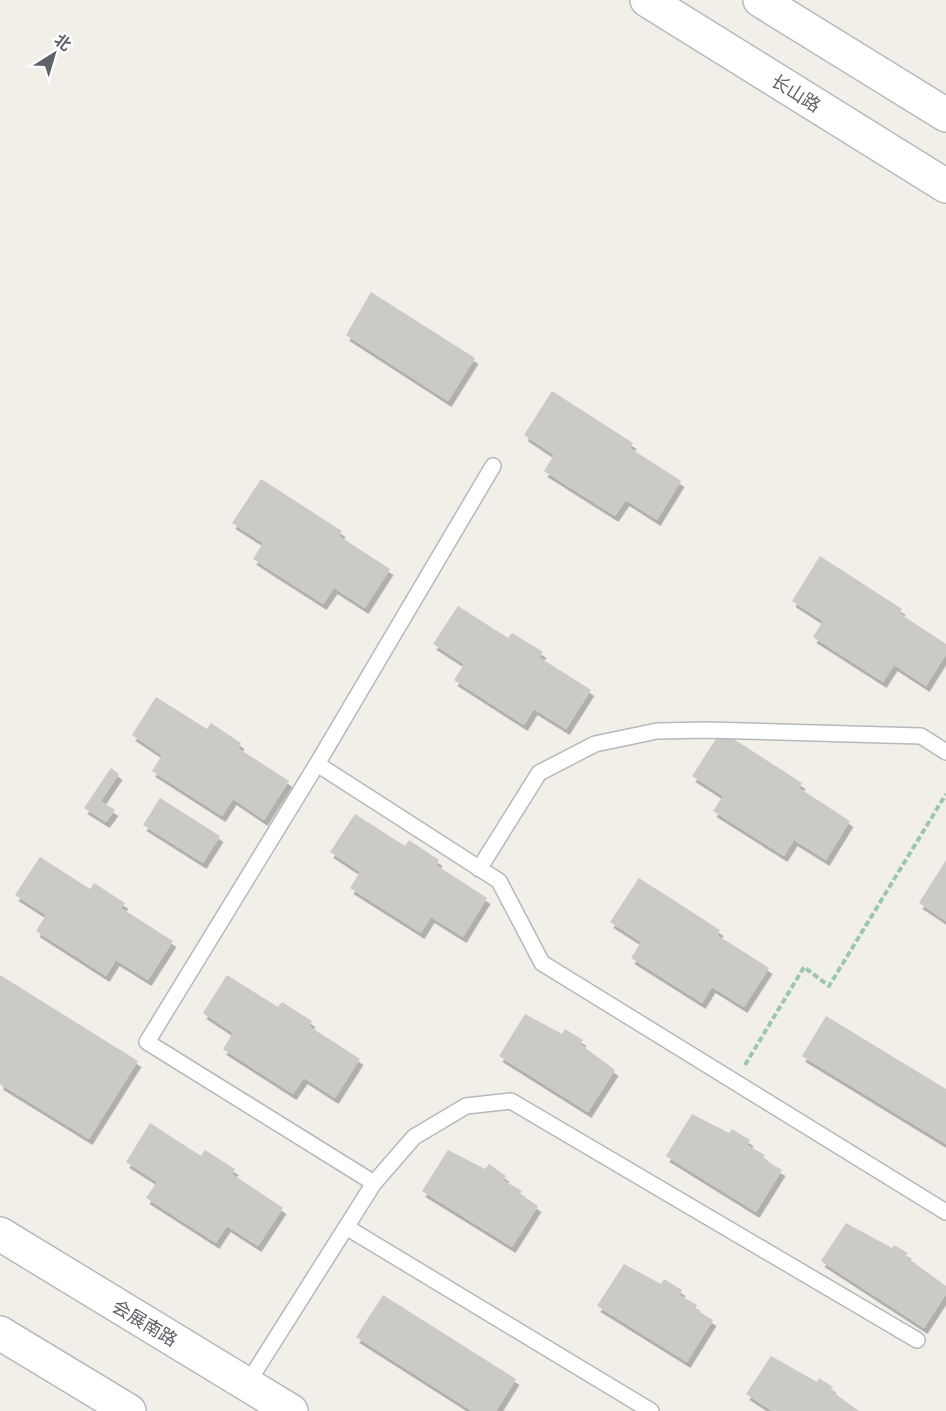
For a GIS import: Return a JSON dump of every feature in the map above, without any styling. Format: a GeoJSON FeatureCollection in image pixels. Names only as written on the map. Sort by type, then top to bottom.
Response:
{"type":"FeatureCollection","features":[{"type":"Feature","properties":{"kind":"street","name":"长山路"},"geometry":{"type":"LineString","coordinates":[[647,0],[946,186]]}},
{"type":"Feature","properties":{"kind":"street"},"geometry":{"type":"LineString","coordinates":[[760,0],[946,115]]}},
{"type":"Feature","properties":{"kind":"street","name":"会展南路"},"geometry":{"type":"LineString","coordinates":[[0,1234],[291,1411]]}},
{"type":"Feature","properties":{"kind":"street"},"geometry":{"type":"LineString","coordinates":[[0,1333],[129,1411]]}},
{"type":"Feature","properties":{"kind":"lane"},"geometry":{"type":"LineString","coordinates":[[374,1183],[147,1042],[317,764],[493,466]]}},
{"type":"Feature","properties":{"kind":"lane"},"geometry":{"type":"LineString","coordinates":[[479,869],[539,773],[596,744],[657,731],[708,730],[921,736],[946,752]]}},
{"type":"Feature","properties":{"kind":"lane"},"geometry":{"type":"LineString","coordinates":[[317,764],[499,881],[542,963],[946,1212]]}},
{"type":"Feature","properties":{"kind":"lane"},"geometry":{"type":"LineString","coordinates":[[247,1384],[374,1183],[414,1137],[466,1106],[511,1101],[918,1340]]}},
{"type":"Feature","properties":{"kind":"lane"},"geometry":{"type":"LineString","coordinates":[[346,1227],[651,1411]]}},
{"type":"Feature","properties":{"kind":"path"},"geometry":{"type":"LineString","coordinates":[[734,1082],[804,967],[829,986],[946,794]]}},
{"type":"Feature","properties":{"kind":"building"},"geometry":{"type":"Polygon","coordinates":[[[371,292],[475,358],[448,401],[346,335],[371,292]]]}},
{"type":"Feature","properties":{"kind":"building"},"geometry":{"type":"Polygon","coordinates":[[[552,391],[633,443],[630,448],[681,481],[657,520],[626,500],[615,516],[544,471],[554,455],[524,435],[552,391]]]}},
{"type":"Feature","properties":{"kind":"building"},"geometry":{"type":"Polygon","coordinates":[[[261,479],[342,531],[339,536],[390,569],[365,608],[334,588],[323,604],[253,559],[263,543],[232,523],[261,479]]]}},
{"type":"Feature","properties":{"kind":"building"},"geometry":{"type":"Polygon","coordinates":[[[820,556],[902,609],[899,613],[946,644],[946,654],[926,686],[894,665],[883,682],[813,637],[823,621],[792,601],[820,556]]]}},
{"type":"Feature","properties":{"kind":"building"},"geometry":{"type":"Polygon","coordinates":[[[458,606],[508,638],[512,633],[543,652],[539,657],[591,690],[566,729],[534,709],[524,725],[454,680],[464,664],[433,644],[458,606]]]}},
{"type":"Feature","properties":{"kind":"building"},"geometry":{"type":"Polygon","coordinates":[[[156,697],[207,729],[211,723],[241,743],[238,748],[289,781],[264,820],[233,799],[222,816],[152,771],[162,755],[132,735],[156,697]]]}},
{"type":"Feature","properties":{"kind":"building"},"geometry":{"type":"Polygon","coordinates":[[[721,731],[802,783],[799,788],[850,821],[826,860],[794,840],[784,856],[713,811],[723,796],[692,776],[721,731]]]}},
{"type":"Feature","properties":{"kind":"building"},"geometry":{"type":"Polygon","coordinates":[[[111,768],[119,774],[101,801],[115,810],[106,822],[84,808],[111,768]]]}},
{"type":"Feature","properties":{"kind":"building"},"geometry":{"type":"Polygon","coordinates":[[[160,798],[220,836],[203,863],[143,825],[160,798]]]}},
{"type":"Feature","properties":{"kind":"building"},"geometry":{"type":"Polygon","coordinates":[[[355,814],[405,846],[409,840],[439,860],[436,865],[487,898],[463,937],[431,917],[421,933],[350,888],[360,872],[330,852],[355,814]]]}},
{"type":"Feature","properties":{"kind":"building"},"geometry":{"type":"Polygon","coordinates":[[[40,857],[90,889],[94,883],[125,903],[121,908],[173,941],[148,980],[116,960],[106,976],[36,931],[46,915],[15,895],[40,857]]]}},
{"type":"Feature","properties":{"kind":"building"},"geometry":{"type":"Polygon","coordinates":[[[946,860],[946,921],[919,903],[946,860]]]}},
{"type":"Feature","properties":{"kind":"building"},"geometry":{"type":"Polygon","coordinates":[[[639,878],[720,930],[717,935],[769,968],[744,1007],[712,987],[702,1003],[631,958],[641,942],[610,922],[639,878]]]}},
{"type":"Feature","properties":{"kind":"building"},"geometry":{"type":"Polygon","coordinates":[[[0,975],[138,1061],[89,1139],[0,1084],[0,975]]]}},
{"type":"Feature","properties":{"kind":"building"},"geometry":{"type":"Polygon","coordinates":[[[227,975],[278,1007],[282,1002],[312,1021],[309,1026],[360,1059],[335,1098],[304,1078],[293,1094],[223,1049],[233,1033],[203,1013],[227,975]]]}},
{"type":"Feature","properties":{"kind":"building"},"geometry":{"type":"Polygon","coordinates":[[[525,1014],[562,1034],[565,1029],[583,1040],[580,1044],[615,1070],[588,1112],[499,1056],[525,1014]]]}},
{"type":"Feature","properties":{"kind":"building"},"geometry":{"type":"Polygon","coordinates":[[[826,1016],[946,1089],[946,1144],[802,1056],[826,1016]]]}},
{"type":"Feature","properties":{"kind":"building"},"geometry":{"type":"Polygon","coordinates":[[[692,1114],[729,1133],[732,1129],[750,1140],[747,1145],[765,1155],[763,1159],[782,1170],[756,1212],[666,1156],[692,1114]]]}},
{"type":"Feature","properties":{"kind":"building"},"geometry":{"type":"Polygon","coordinates":[[[150,1123],[201,1156],[205,1150],[235,1169],[232,1174],[283,1208],[258,1246],[227,1226],[216,1243],[146,1198],[157,1182],[126,1162],[150,1123]]]}},
{"type":"Feature","properties":{"kind":"building"},"geometry":{"type":"Polygon","coordinates":[[[448,1150],[485,1169],[489,1164],[506,1176],[503,1180],[522,1191],[520,1194],[538,1206],[512,1247],[422,1191],[448,1150]]]}},
{"type":"Feature","properties":{"kind":"building"},"geometry":{"type":"Polygon","coordinates":[[[846,1223],[892,1248],[894,1245],[908,1253],[905,1256],[946,1286],[946,1294],[924,1328],[821,1261],[846,1223]]]}},
{"type":"Feature","properties":{"kind":"building"},"geometry":{"type":"Polygon","coordinates":[[[624,1264],[661,1284],[664,1279],[682,1290],[679,1295],[697,1305],[695,1309],[713,1320],[687,1362],[597,1306],[624,1264]]]}},
{"type":"Feature","properties":{"kind":"building"},"geometry":{"type":"Polygon","coordinates":[[[383,1295],[516,1379],[496,1411],[472,1411],[356,1337],[383,1295]]]}},
{"type":"Feature","properties":{"kind":"building"},"geometry":{"type":"Polygon","coordinates":[[[771,1356],[817,1382],[819,1378],[833,1387],[830,1390],[859,1411],[772,1411],[746,1394],[771,1356]]]}}]}
